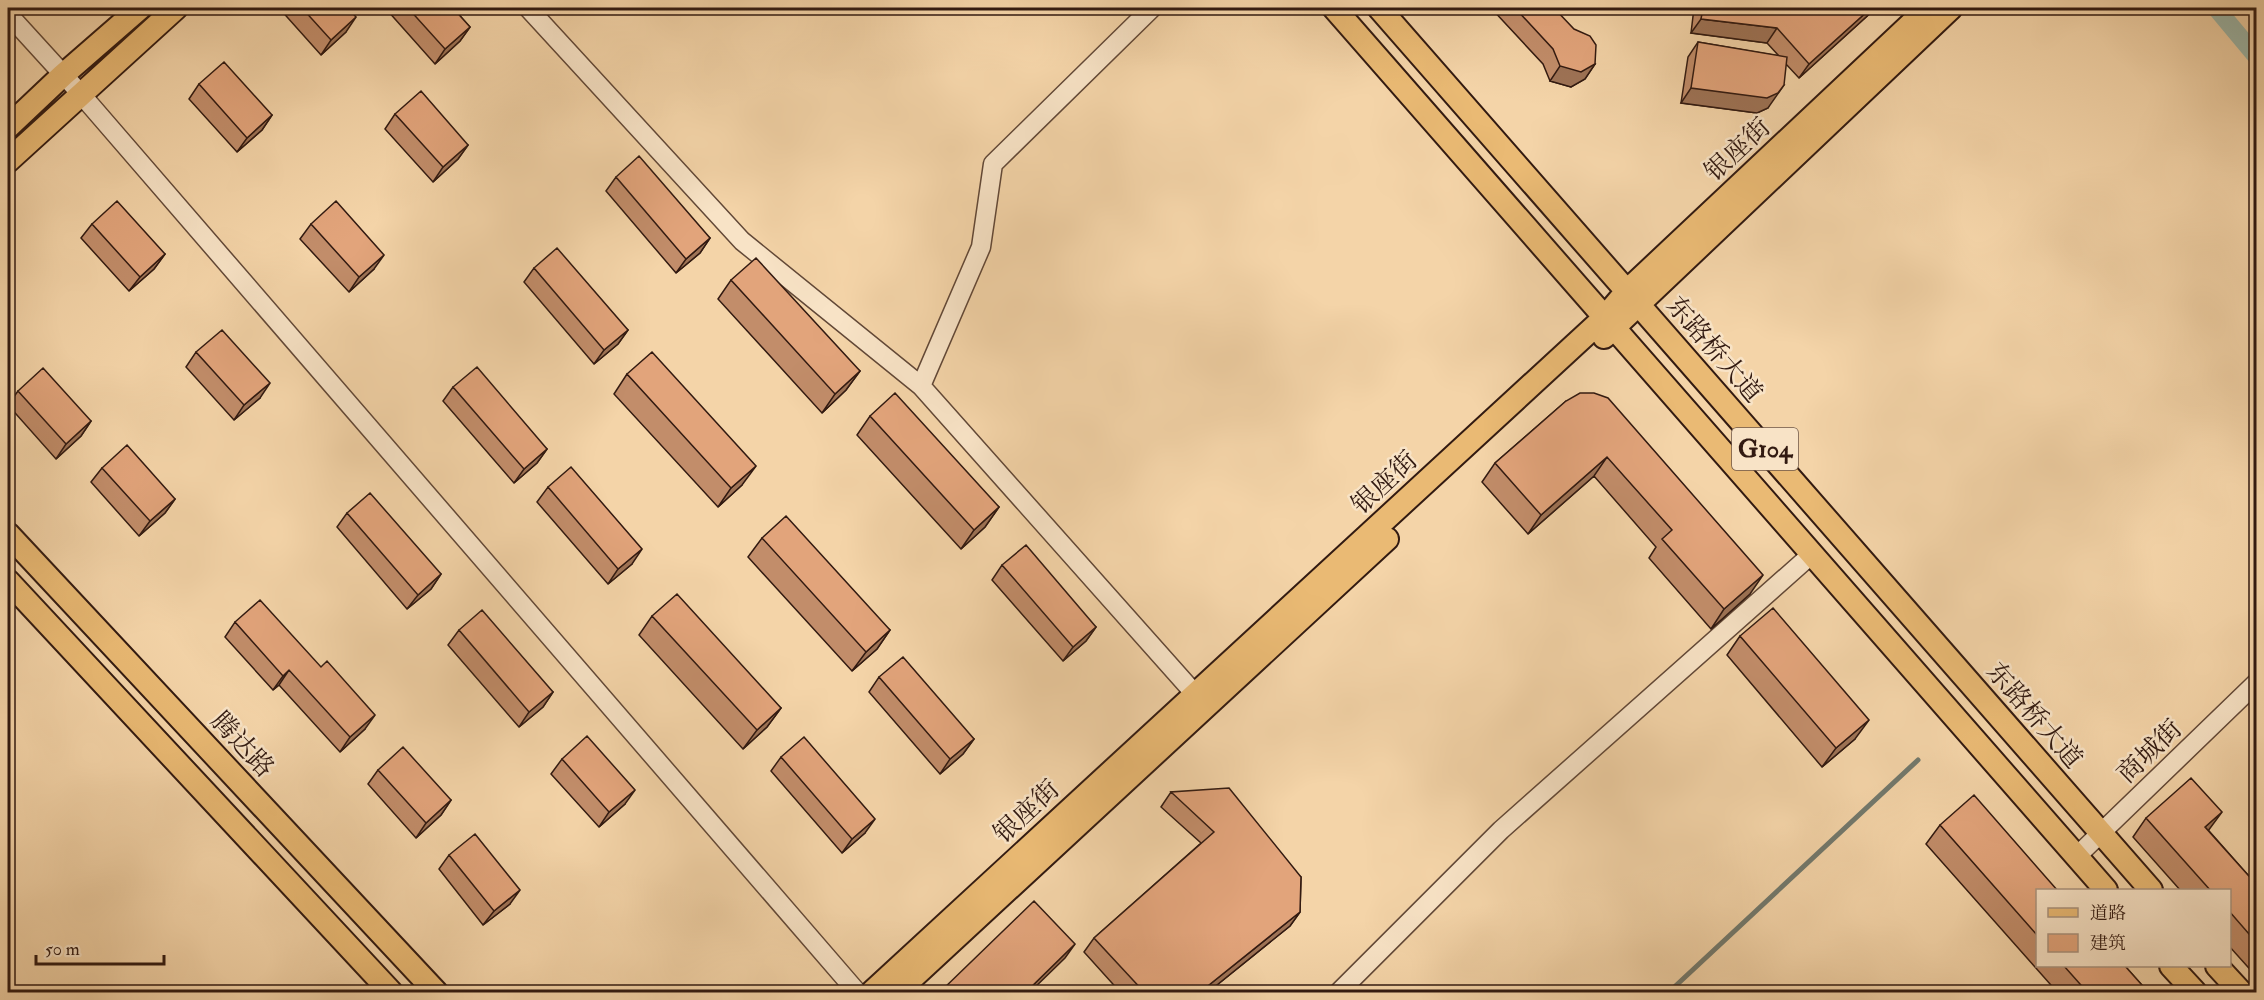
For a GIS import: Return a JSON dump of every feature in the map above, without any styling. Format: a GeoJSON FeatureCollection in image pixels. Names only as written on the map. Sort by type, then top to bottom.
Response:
{"type":"FeatureCollection","features":[{"type":"Feature","properties":{"kind":"main road"},"geometry":{"type":"LineString","coordinates":[[8,127],[140,8]]}},
{"type":"Feature","properties":{"kind":"main road"},"geometry":{"type":"LineString","coordinates":[[8,161],[176,8]]}},
{"type":"Feature","properties":{"kind":"main road","name":"G104"},"geometry":{"type":"LineString","coordinates":[[1334,8],[2104,889]]}},
{"type":"Feature","properties":{"kind":"main road","name":"东路桥大道"},"geometry":{"type":"LineString","coordinates":[[1379,8],[2149,889]]}},
{"type":"Feature","properties":{"kind":"main road","name":"银座街"},"geometry":{"type":"LineString","coordinates":[[872,993],[1195,694],[1609,322],[1928,8]]}},
{"type":"Feature","properties":{"kind":"main road"},"geometry":{"type":"LineString","coordinates":[[1633,298],[1952,8]]}},
{"type":"Feature","properties":{"kind":"main road"},"geometry":{"type":"LineString","coordinates":[[897,993],[1609,322]]}},
{"type":"Feature","properties":{"kind":"main road","name":"腾达路"},"geometry":{"type":"LineString","coordinates":[[8,534],[436,993]]}},
{"type":"Feature","properties":{"kind":"main road"},"geometry":{"type":"LineString","coordinates":[[8,581],[391,993]]}},
{"type":"Feature","properties":{"kind":"main road"},"geometry":{"type":"LineString","coordinates":[[2172,967],[2195,993]]}},
{"type":"Feature","properties":{"kind":"main road"},"geometry":{"type":"LineString","coordinates":[[2218,967],[2241,993]]}},
{"type":"Feature","properties":{"kind":"street"},"geometry":{"type":"LineString","coordinates":[[528,8],[742,241],[921,386],[1195,694]]}},
{"type":"Feature","properties":{"kind":"street"},"geometry":{"type":"LineString","coordinates":[[921,386],[981,247],[993,164],[1152,8]]}},
{"type":"Feature","properties":{"kind":"street"},"geometry":{"type":"LineString","coordinates":[[8,14],[80,93],[857,993]]}},
{"type":"Feature","properties":{"kind":"street"},"geometry":{"type":"LineString","coordinates":[[1339,993],[1501,830],[1812,554]]}},
{"type":"Feature","properties":{"kind":"street","name":"商城街"},"geometry":{"type":"LineString","coordinates":[[2076,857],[2256,683]]}},
{"type":"Feature","properties":{"kind":"building"},"geometry":{"type":"Polygon","coordinates":[[[302,8],[348,8],[356,17],[331,40],[302,8]]]}},
{"type":"Feature","properties":{"kind":"building"},"geometry":{"type":"Polygon","coordinates":[[[408,8],[453,8],[470,27],[445,49],[408,8]]]}},
{"type":"Feature","properties":{"kind":"building"},"geometry":{"type":"Polygon","coordinates":[[[1515,8],[1554,8],[1574,29],[1590,36],[1596,45],[1595,64],[1581,72],[1560,66],[1553,49],[1515,8]]]}},
{"type":"Feature","properties":{"kind":"building"},"geometry":{"type":"Polygon","coordinates":[[[1703,8],[1871,8],[1809,64],[1777,28],[1701,19],[1703,8]]]}},
{"type":"Feature","properties":{"kind":"building"},"geometry":{"type":"Polygon","coordinates":[[[1698,42],[1787,57],[1784,85],[1778,93],[1767,98],[1691,88],[1698,42]]]}},
{"type":"Feature","properties":{"kind":"building"},"geometry":{"type":"Polygon","coordinates":[[[224,62],[272,115],[247,138],[199,84],[224,62]]]}},
{"type":"Feature","properties":{"kind":"building"},"geometry":{"type":"Polygon","coordinates":[[[421,91],[468,145],[443,167],[395,114],[421,91]]]}},
{"type":"Feature","properties":{"kind":"building"},"geometry":{"type":"Polygon","coordinates":[[[639,156],[710,238],[686,259],[616,177],[639,156]]]}},
{"type":"Feature","properties":{"kind":"building"},"geometry":{"type":"Polygon","coordinates":[[[117,201],[165,254],[140,277],[92,224],[117,201]]]}},
{"type":"Feature","properties":{"kind":"building"},"geometry":{"type":"Polygon","coordinates":[[[336,201],[384,255],[359,277],[311,224],[336,201]]]}},
{"type":"Feature","properties":{"kind":"building"},"geometry":{"type":"Polygon","coordinates":[[[557,248],[628,330],[604,350],[534,268],[557,248]]]}},
{"type":"Feature","properties":{"kind":"building"},"geometry":{"type":"Polygon","coordinates":[[[756,258],[860,371],[835,394],[731,280],[756,258]]]}},
{"type":"Feature","properties":{"kind":"building"},"geometry":{"type":"Polygon","coordinates":[[[222,330],[270,383],[244,405],[196,352],[222,330]]]}},
{"type":"Feature","properties":{"kind":"building"},"geometry":{"type":"Polygon","coordinates":[[[8,340],[14,348],[8,354],[8,340]]]}},
{"type":"Feature","properties":{"kind":"building"},"geometry":{"type":"Polygon","coordinates":[[[652,352],[756,466],[731,488],[627,374],[652,352]]]}},
{"type":"Feature","properties":{"kind":"building"},"geometry":{"type":"Polygon","coordinates":[[[477,367],[547,449],[524,469],[453,387],[477,367]]]}},
{"type":"Feature","properties":{"kind":"building"},"geometry":{"type":"Polygon","coordinates":[[[43,368],[91,421],[66,444],[18,391],[43,368]]]}},
{"type":"Feature","properties":{"kind":"building"},"geometry":{"type":"Polygon","coordinates":[[[895,393],[999,507],[974,530],[870,416],[895,393]]]}},
{"type":"Feature","properties":{"kind":"building"},"geometry":{"type":"Polygon","coordinates":[[[1580,393],[1594,393],[1608,398],[1763,575],[1724,609],[1662,539],[1672,530],[1607,457],[1541,515],[1495,463],[1566,401],[1580,393]]]}},
{"type":"Feature","properties":{"kind":"building"},"geometry":{"type":"Polygon","coordinates":[[[127,445],[175,499],[150,521],[102,468],[127,445]]]}},
{"type":"Feature","properties":{"kind":"building"},"geometry":{"type":"Polygon","coordinates":[[[571,467],[642,549],[618,569],[548,487],[571,467]]]}},
{"type":"Feature","properties":{"kind":"building"},"geometry":{"type":"Polygon","coordinates":[[[370,493],[441,574],[418,595],[347,513],[370,493]]]}},
{"type":"Feature","properties":{"kind":"building"},"geometry":{"type":"Polygon","coordinates":[[[786,516],[890,630],[866,652],[762,538],[786,516]]]}},
{"type":"Feature","properties":{"kind":"building"},"geometry":{"type":"Polygon","coordinates":[[[1026,545],[1096,627],[1073,647],[1002,565],[1026,545]]]}},
{"type":"Feature","properties":{"kind":"building"},"geometry":{"type":"Polygon","coordinates":[[[677,594],[781,708],[757,730],[652,616],[677,594]]]}},
{"type":"Feature","properties":{"kind":"building"},"geometry":{"type":"Polygon","coordinates":[[[260,600],[321,667],[327,661],[375,715],[350,737],[289,670],[283,676],[235,622],[260,600]]]}},
{"type":"Feature","properties":{"kind":"building"},"geometry":{"type":"Polygon","coordinates":[[[1773,608],[1869,720],[1836,748],[1740,636],[1773,608]]]}},
{"type":"Feature","properties":{"kind":"building"},"geometry":{"type":"Polygon","coordinates":[[[482,610],[553,692],[529,712],[459,630],[482,610]]]}},
{"type":"Feature","properties":{"kind":"building"},"geometry":{"type":"Polygon","coordinates":[[[903,657],[974,739],[950,759],[879,677],[903,657]]]}},
{"type":"Feature","properties":{"kind":"building"},"geometry":{"type":"Polygon","coordinates":[[[587,736],[635,790],[609,812],[562,759],[587,736]]]}},
{"type":"Feature","properties":{"kind":"building"},"geometry":{"type":"Polygon","coordinates":[[[804,737],[875,819],[852,839],[781,757],[804,737]]]}},
{"type":"Feature","properties":{"kind":"building"},"geometry":{"type":"Polygon","coordinates":[[[403,747],[451,800],[426,823],[378,770],[403,747]]]}},
{"type":"Feature","properties":{"kind":"building"},"geometry":{"type":"Polygon","coordinates":[[[2191,778],[2222,812],[2205,827],[2256,884],[2256,942],[2231,913],[2231,889],[2209,889],[2146,818],[2191,778]]]}},
{"type":"Feature","properties":{"kind":"building"},"geometry":{"type":"Polygon","coordinates":[[[1229,788],[1301,877],[1300,912],[1199,993],[1145,993],[1094,938],[1214,832],[1171,792],[1229,788]]]}},
{"type":"Feature","properties":{"kind":"building"},"geometry":{"type":"Polygon","coordinates":[[[1974,795],[2056,889],[2036,889],[2036,934],[1940,825],[1974,795]]]}},
{"type":"Feature","properties":{"kind":"building"},"geometry":{"type":"Polygon","coordinates":[[[475,834],[520,890],[494,911],[449,855],[475,834]]]}},
{"type":"Feature","properties":{"kind":"building"},"geometry":{"type":"Polygon","coordinates":[[[1034,901],[1075,944],[1025,993],[939,993],[1034,901]]]}},
{"type":"Feature","properties":{"kind":"building"},"geometry":{"type":"Polygon","coordinates":[[[2065,967],[2126,967],[2149,993],[2088,993],[2065,967]]]}},
{"type":"Feature","properties":{"kind":"waterway"},"geometry":{"type":"LineString","coordinates":[[2216,8],[2256,56]]}},
{"type":"Feature","properties":{"kind":"waterway"},"geometry":{"type":"LineString","coordinates":[[1669,992],[1918,760]]}}]}
